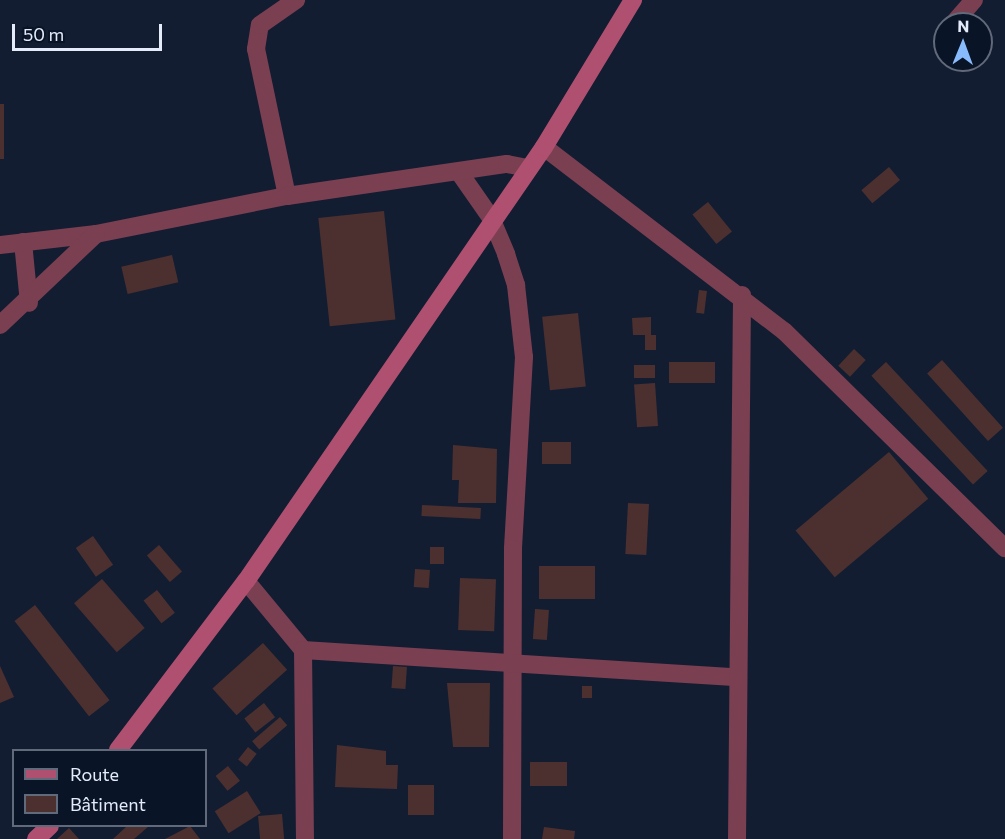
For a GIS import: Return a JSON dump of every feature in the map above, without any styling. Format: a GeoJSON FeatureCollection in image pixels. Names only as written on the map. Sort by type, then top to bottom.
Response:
{"type":"FeatureCollection","features":[{"type":"Feature","properties":{"kind":"street"},"geometry":{"type":"LineString","coordinates":[[288,196],[256,49],[260,25],[296,0]]}},
{"type":"Feature","properties":{"kind":"street"},"geometry":{"type":"LineString","coordinates":[[119,749],[246,581],[491,218],[544,147],[633,0]]}},
{"type":"Feature","properties":{"kind":"street"},"geometry":{"type":"LineString","coordinates":[[963,12],[974,0]]}},
{"type":"Feature","properties":{"kind":"street"},"geometry":{"type":"LineString","coordinates":[[544,147],[742,295],[1005,548]]}},
{"type":"Feature","properties":{"kind":"street"},"geometry":{"type":"LineString","coordinates":[[0,245],[96,234],[288,196],[507,164],[528,168]]}},
{"type":"Feature","properties":{"kind":"street"},"geometry":{"type":"LineString","coordinates":[[459,172],[491,218],[516,285],[524,357],[512,665],[512,839]]}},
{"type":"Feature","properties":{"kind":"street"},"geometry":{"type":"LineString","coordinates":[[0,325],[29,303],[96,234]]}},
{"type":"Feature","properties":{"kind":"street"},"geometry":{"type":"LineString","coordinates":[[23,242],[29,303]]}},
{"type":"Feature","properties":{"kind":"street"},"geometry":{"type":"LineString","coordinates":[[737,839],[742,295]]}},
{"type":"Feature","properties":{"kind":"street"},"geometry":{"type":"LineString","coordinates":[[246,581],[303,650],[305,839]]}},
{"type":"Feature","properties":{"kind":"street"},"geometry":{"type":"LineString","coordinates":[[303,650],[336,648],[512,665],[738,676]]}},
{"type":"Feature","properties":{"kind":"street"},"geometry":{"type":"LineString","coordinates":[[36,839],[48,827]]}},
{"type":"Feature","properties":{"kind":"building"},"geometry":{"type":"Polygon","coordinates":[[[0,104],[4,104],[4,159],[0,159],[0,104]]]}},
{"type":"Feature","properties":{"kind":"building"},"geometry":{"type":"Polygon","coordinates":[[[889,167],[900,180],[872,203],[861,190],[889,167]]]}},
{"type":"Feature","properties":{"kind":"building"},"geometry":{"type":"Polygon","coordinates":[[[708,202],[732,232],[716,244],[692,215],[708,202]]]}},
{"type":"Feature","properties":{"kind":"building"},"geometry":{"type":"Polygon","coordinates":[[[384,211],[395,319],[330,326],[318,218],[384,211]]]}},
{"type":"Feature","properties":{"kind":"building"},"geometry":{"type":"Polygon","coordinates":[[[172,255],[178,282],[128,294],[121,267],[172,255]]]}},
{"type":"Feature","properties":{"kind":"building"},"geometry":{"type":"Polygon","coordinates":[[[699,290],[707,291],[704,314],[696,313],[699,290]]]}},
{"type":"Feature","properties":{"kind":"building"},"geometry":{"type":"Polygon","coordinates":[[[578,313],[586,387],[550,390],[542,317],[578,313]]]}},
{"type":"Feature","properties":{"kind":"building"},"geometry":{"type":"Polygon","coordinates":[[[651,317],[651,335],[656,335],[656,350],[645,350],[645,335],[633,335],[632,318],[651,317]]]}},
{"type":"Feature","properties":{"kind":"building"},"geometry":{"type":"Polygon","coordinates":[[[854,349],[866,360],[850,377],[838,366],[854,349]]]}},
{"type":"Feature","properties":{"kind":"building"},"geometry":{"type":"Polygon","coordinates":[[[942,360],[1003,428],[988,441],[927,373],[942,360]]]}},
{"type":"Feature","properties":{"kind":"building"},"geometry":{"type":"Polygon","coordinates":[[[669,362],[715,362],[715,383],[669,383],[669,362]]]}},
{"type":"Feature","properties":{"kind":"building"},"geometry":{"type":"Polygon","coordinates":[[[886,362],[988,471],[973,485],[871,376],[886,362]]]}},
{"type":"Feature","properties":{"kind":"building"},"geometry":{"type":"Polygon","coordinates":[[[634,365],[655,365],[655,378],[634,378],[634,365]]]}},
{"type":"Feature","properties":{"kind":"building"},"geometry":{"type":"Polygon","coordinates":[[[655,383],[658,426],[637,427],[634,384],[655,383]]]}},
{"type":"Feature","properties":{"kind":"building"},"geometry":{"type":"Polygon","coordinates":[[[542,442],[571,442],[571,464],[542,464],[542,442]]]}},
{"type":"Feature","properties":{"kind":"building"},"geometry":{"type":"Polygon","coordinates":[[[453,445],[497,449],[496,503],[458,503],[459,480],[452,480],[453,445]]]}},
{"type":"Feature","properties":{"kind":"building"},"geometry":{"type":"Polygon","coordinates":[[[889,452],[928,499],[835,577],[796,530],[889,452]]]}},
{"type":"Feature","properties":{"kind":"building"},"geometry":{"type":"Polygon","coordinates":[[[628,503],[649,504],[646,555],[625,554],[628,503]]]}},
{"type":"Feature","properties":{"kind":"building"},"geometry":{"type":"Polygon","coordinates":[[[422,505],[481,508],[480,519],[421,516],[422,505]]]}},
{"type":"Feature","properties":{"kind":"building"},"geometry":{"type":"Polygon","coordinates":[[[93,536],[113,565],[96,577],[76,548],[93,536]]]}},
{"type":"Feature","properties":{"kind":"building"},"geometry":{"type":"Polygon","coordinates":[[[159,545],[182,571],[170,582],[147,555],[159,545]]]}},
{"type":"Feature","properties":{"kind":"building"},"geometry":{"type":"Polygon","coordinates":[[[430,547],[444,547],[444,564],[430,564],[430,547]]]}},
{"type":"Feature","properties":{"kind":"building"},"geometry":{"type":"Polygon","coordinates":[[[539,566],[595,566],[595,599],[539,599],[539,566]]]}},
{"type":"Feature","properties":{"kind":"building"},"geometry":{"type":"Polygon","coordinates":[[[415,569],[430,570],[429,588],[414,587],[415,569]]]}},
{"type":"Feature","properties":{"kind":"building"},"geometry":{"type":"Polygon","coordinates":[[[460,578],[496,579],[494,631],[458,630],[460,578]]]}},
{"type":"Feature","properties":{"kind":"building"},"geometry":{"type":"Polygon","coordinates":[[[102,579],[145,628],[117,652],[74,603],[102,579]]]}},
{"type":"Feature","properties":{"kind":"building"},"geometry":{"type":"Polygon","coordinates":[[[157,590],[175,613],[161,623],[144,600],[157,590]]]}},
{"type":"Feature","properties":{"kind":"building"},"geometry":{"type":"Polygon","coordinates":[[[35,605],[109,700],[89,716],[15,621],[35,605]]]}},
{"type":"Feature","properties":{"kind":"building"},"geometry":{"type":"Polygon","coordinates":[[[535,609],[549,610],[547,640],[533,639],[535,609]]]}},
{"type":"Feature","properties":{"kind":"building"},"geometry":{"type":"Polygon","coordinates":[[[263,643],[287,670],[237,715],[212,689],[263,643]]]}},
{"type":"Feature","properties":{"kind":"building"},"geometry":{"type":"Polygon","coordinates":[[[0,666],[14,697],[0,703],[0,666]]]}},
{"type":"Feature","properties":{"kind":"building"},"geometry":{"type":"Polygon","coordinates":[[[393,666],[407,667],[405,689],[391,688],[393,666]]]}},
{"type":"Feature","properties":{"kind":"building"},"geometry":{"type":"Polygon","coordinates":[[[447,683],[490,683],[489,747],[453,747],[447,683]]]}},
{"type":"Feature","properties":{"kind":"building"},"geometry":{"type":"Polygon","coordinates":[[[582,686],[592,686],[592,698],[582,698],[582,686]]]}},
{"type":"Feature","properties":{"kind":"building"},"geometry":{"type":"Polygon","coordinates":[[[264,703],[275,717],[255,733],[244,718],[264,703]]]}},
{"type":"Feature","properties":{"kind":"building"},"geometry":{"type":"Polygon","coordinates":[[[280,717],[287,725],[259,750],[252,741],[280,717]]]}},
{"type":"Feature","properties":{"kind":"building"},"geometry":{"type":"Polygon","coordinates":[[[337,745],[386,751],[386,765],[398,765],[397,789],[335,787],[337,745]]]}},
{"type":"Feature","properties":{"kind":"building"},"geometry":{"type":"Polygon","coordinates":[[[248,747],[257,754],[247,766],[238,760],[248,747]]]}},
{"type":"Feature","properties":{"kind":"building"},"geometry":{"type":"Polygon","coordinates":[[[530,762],[567,762],[567,786],[530,786],[530,762]]]}},
{"type":"Feature","properties":{"kind":"building"},"geometry":{"type":"Polygon","coordinates":[[[228,766],[240,781],[228,791],[216,776],[228,766]]]}},
{"type":"Feature","properties":{"kind":"building"},"geometry":{"type":"Polygon","coordinates":[[[408,785],[434,785],[434,815],[408,815],[408,785]]]}},
{"type":"Feature","properties":{"kind":"building"},"geometry":{"type":"Polygon","coordinates":[[[247,791],[261,813],[229,833],[215,811],[247,791]]]}},
{"type":"Feature","properties":{"kind":"building"},"geometry":{"type":"Polygon","coordinates":[[[282,814],[284,839],[260,839],[258,816],[282,814]]]}},
{"type":"Feature","properties":{"kind":"building"},"geometry":{"type":"Polygon","coordinates":[[[126,827],[148,827],[134,839],[113,839],[126,827]]]}},
{"type":"Feature","properties":{"kind":"building"},"geometry":{"type":"Polygon","coordinates":[[[191,827],[200,839],[165,839],[191,827]]]}},
{"type":"Feature","properties":{"kind":"building"},"geometry":{"type":"Polygon","coordinates":[[[544,827],[575,831],[574,839],[542,839],[544,827]]]}},
{"type":"Feature","properties":{"kind":"building"},"geometry":{"type":"Polygon","coordinates":[[[69,828],[79,839],[57,839],[69,828]]]}}]}
